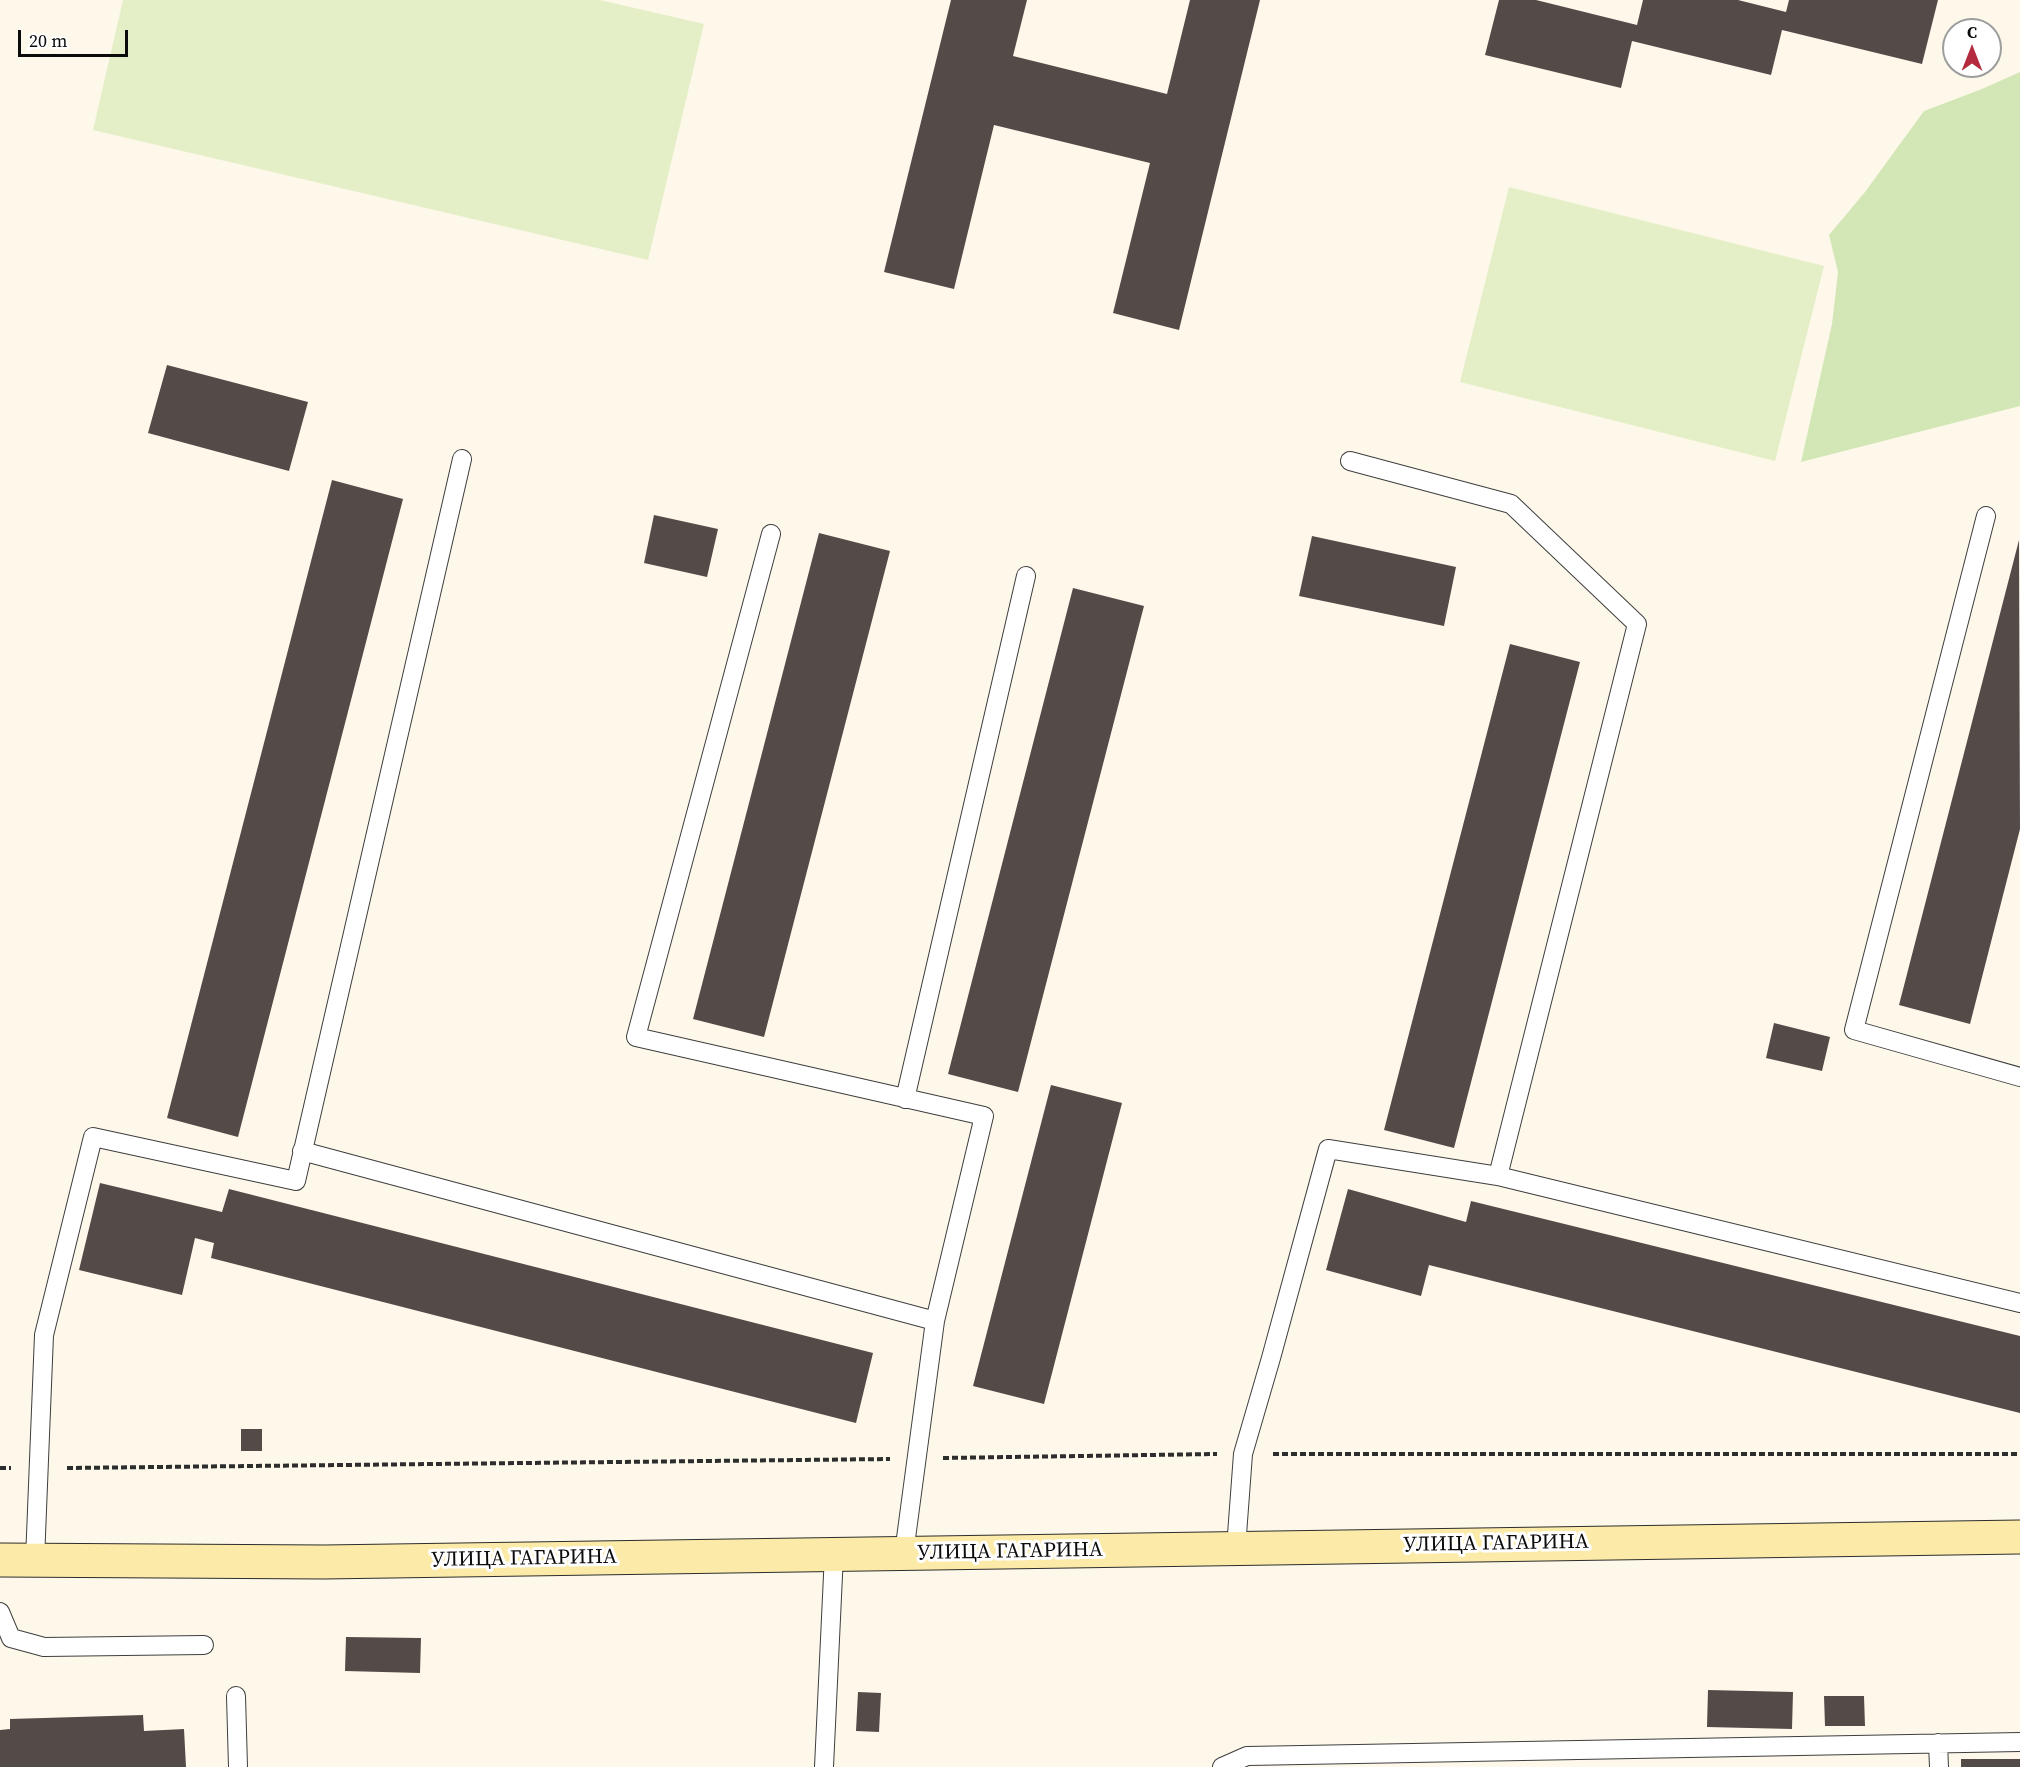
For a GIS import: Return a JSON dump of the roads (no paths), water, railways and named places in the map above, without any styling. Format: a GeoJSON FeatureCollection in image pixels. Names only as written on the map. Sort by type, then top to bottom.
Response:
{"type":"FeatureCollection","features":[{"type":"Feature","properties":{"kind":"street","name":"УЛИЦА ГАГАРИНА"},"geometry":{"type":"LineString","coordinates":[[0,1560],[324,1562],[2020,1537]]}},
{"type":"Feature","properties":{"kind":"lane"},"geometry":{"type":"LineString","coordinates":[[35,1560],[44,1335],[93,1137],[296,1181],[462,459]]}},
{"type":"Feature","properties":{"kind":"lane"},"geometry":{"type":"LineString","coordinates":[[1350,461],[1511,504],[1637,624],[1498,1176]]}},
{"type":"Feature","properties":{"kind":"lane"},"geometry":{"type":"LineString","coordinates":[[1986,516],[1854,1030],[2020,1077]]}},
{"type":"Feature","properties":{"kind":"lane"},"geometry":{"type":"LineString","coordinates":[[771,534],[636,1037],[984,1116],[935,1321],[904,1553]]}},
{"type":"Feature","properties":{"kind":"lane"},"geometry":{"type":"LineString","coordinates":[[905,1099],[1026,576]]}},
{"type":"Feature","properties":{"kind":"lane"},"geometry":{"type":"LineString","coordinates":[[1236,1548],[1242,1454],[1271,1358],[1328,1149],[1498,1176],[2020,1303]]}},
{"type":"Feature","properties":{"kind":"lane"},"geometry":{"type":"LineString","coordinates":[[302,1151],[935,1321]]}},
{"type":"Feature","properties":{"kind":"lane"},"geometry":{"type":"LineString","coordinates":[[824,1767],[834,1554]]}},
{"type":"Feature","properties":{"kind":"lane"},"geometry":{"type":"LineString","coordinates":[[0,1612],[11,1638],[44,1647],[204,1645]]}},
{"type":"Feature","properties":{"kind":"lane"},"geometry":{"type":"LineString","coordinates":[[236,1696],[238,1767]]}},
{"type":"Feature","properties":{"kind":"lane"},"geometry":{"type":"LineString","coordinates":[[1222,1767],[1247,1756],[2020,1742]]}},
{"type":"Feature","properties":{"kind":"lane"},"geometry":{"type":"LineString","coordinates":[[1938,1743],[1939,1767]]}}]}
